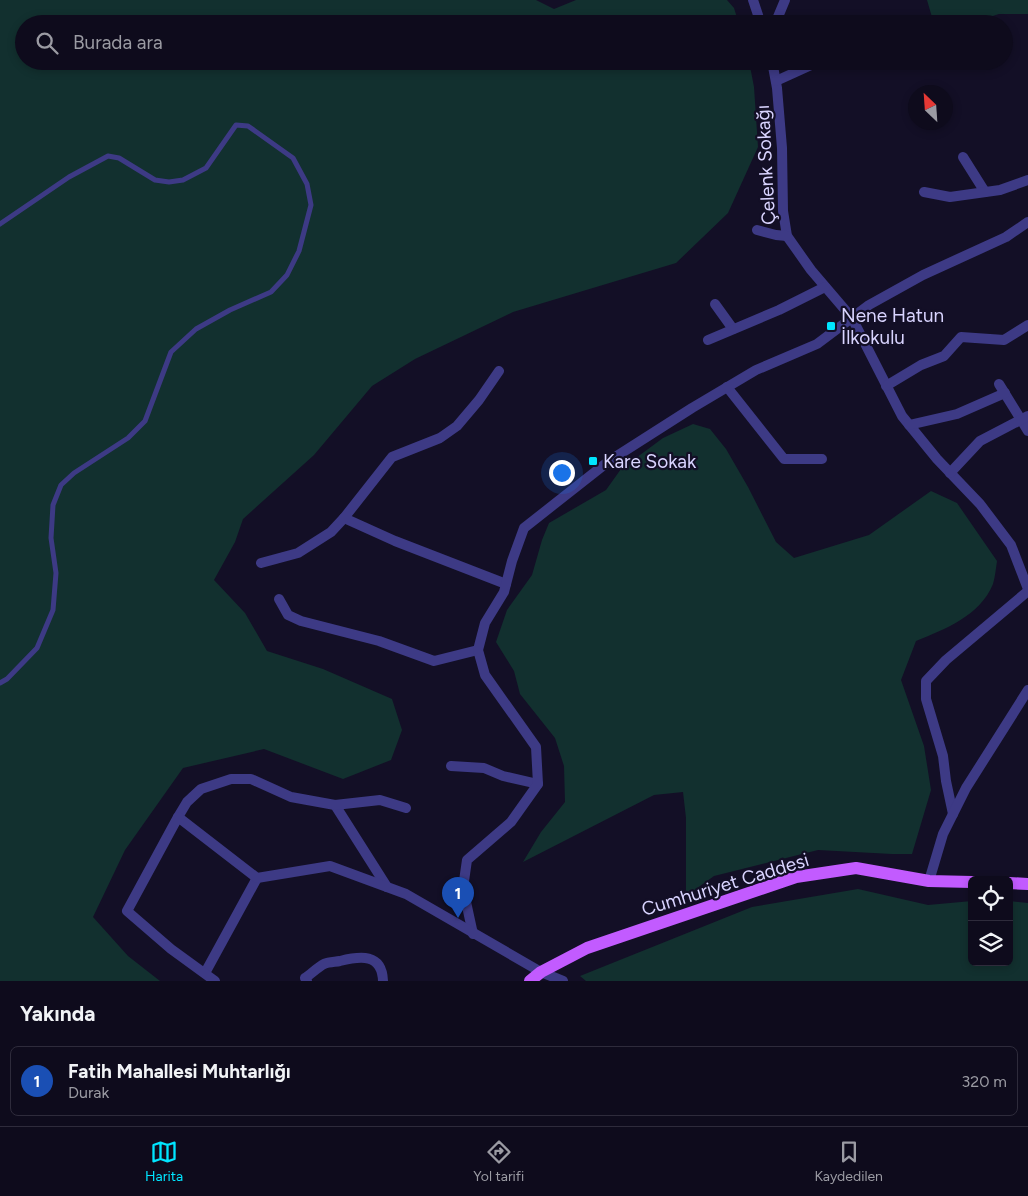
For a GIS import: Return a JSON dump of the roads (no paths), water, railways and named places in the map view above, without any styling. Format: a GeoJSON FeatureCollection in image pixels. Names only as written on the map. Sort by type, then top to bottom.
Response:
{"type":"FeatureCollection","features":[{"type":"Feature","properties":{"kind":"main road","name":"Cumhuriyet Caddesi"},"geometry":{"type":"LineString","coordinates":[[530,981],[541,972],[587,948],[796,877],[856,868],[929,880],[968,882]]}},
{"type":"Feature","properties":{"kind":"main road"},"geometry":{"type":"LineString","coordinates":[[1013,883],[1028,884]]}},
{"type":"Feature","properties":{"kind":"street"},"geometry":{"type":"LineString","coordinates":[[753,0],[758,15]]}},
{"type":"Feature","properties":{"kind":"street"},"geometry":{"type":"LineString","coordinates":[[778,15],[785,0]]}},
{"type":"Feature","properties":{"kind":"street","name":"Çelenk Sokağı"},"geometry":{"type":"LineString","coordinates":[[774,70],[782,148],[783,211],[787,236],[811,270],[852,318],[902,416],[950,473],[980,504],[1011,545],[1028,590]]}},
{"type":"Feature","properties":{"kind":"street"},"geometry":{"type":"LineString","coordinates":[[776,81],[800,70]]}},
{"type":"Feature","properties":{"kind":"street"},"geometry":{"type":"LineString","coordinates":[[963,157],[985,192]]}},
{"type":"Feature","properties":{"kind":"street"},"geometry":{"type":"LineString","coordinates":[[924,192],[950,197],[1000,190],[1028,180]]}},
{"type":"Feature","properties":{"kind":"street"},"geometry":{"type":"LineString","coordinates":[[473,934],[463,888],[467,860],[510,822],[538,784],[536,747],[485,675],[478,650],[485,622],[504,592],[512,561],[524,528],[610,460],[727,387],[756,370],[817,344],[876,301],[923,275],[1006,237],[1028,222]]}},
{"type":"Feature","properties":{"kind":"street"},"geometry":{"type":"LineString","coordinates":[[757,230],[776,236],[787,236]]}},
{"type":"Feature","properties":{"kind":"street"},"geometry":{"type":"LineString","coordinates":[[708,340],[780,310],[825,286]]}},
{"type":"Feature","properties":{"kind":"street"},"geometry":{"type":"LineString","coordinates":[[715,304],[733,329]]}},
{"type":"Feature","properties":{"kind":"street"},"geometry":{"type":"LineString","coordinates":[[886,386],[921,365],[944,356],[961,337],[1004,340],[1028,325]]}},
{"type":"Feature","properties":{"kind":"street"},"geometry":{"type":"LineString","coordinates":[[261,564],[298,552],[331,532],[392,458],[440,438],[457,426],[479,400],[499,371]]}},
{"type":"Feature","properties":{"kind":"street"},"geometry":{"type":"LineString","coordinates":[[727,387],[784,458],[822,458]]}},
{"type":"Feature","properties":{"kind":"street"},"geometry":{"type":"LineString","coordinates":[[909,425],[957,414],[1002,389],[1024,418],[1028,431]]}},
{"type":"Feature","properties":{"kind":"street"},"geometry":{"type":"LineString","coordinates":[[950,473],[980,441],[1024,418]]}},
{"type":"Feature","properties":{"kind":"street"},"geometry":{"type":"LineString","coordinates":[[344,518],[395,541],[506,584]]}},
{"type":"Feature","properties":{"kind":"street"},"geometry":{"type":"LineString","coordinates":[[953,814],[943,756],[926,699],[926,681],[946,660],[1028,590]]}},
{"type":"Feature","properties":{"kind":"street"},"geometry":{"type":"LineString","coordinates":[[279,599],[288,615],[301,622],[379,641],[434,661],[478,650]]}},
{"type":"Feature","properties":{"kind":"street"},"geometry":{"type":"LineString","coordinates":[[929,880],[943,834],[966,788],[1028,690]]}},
{"type":"Feature","properties":{"kind":"street"},"geometry":{"type":"LineString","coordinates":[[451,766],[484,768],[503,776],[538,784]]}},
{"type":"Feature","properties":{"kind":"street"},"geometry":{"type":"LineString","coordinates":[[215,981],[171,949],[127,911],[187,802],[201,789],[231,779],[251,778],[291,797],[335,805],[380,800],[406,808]]}},
{"type":"Feature","properties":{"kind":"street"},"geometry":{"type":"LineString","coordinates":[[335,805],[387,887]]}},
{"type":"Feature","properties":{"kind":"street"},"geometry":{"type":"LineString","coordinates":[[178,817],[257,878],[330,866],[406,894],[541,972],[564,981]]}},
{"type":"Feature","properties":{"kind":"street"},"geometry":{"type":"LineString","coordinates":[[204,973],[257,878]]}},
{"type":"Feature","properties":{"kind":"street"},"geometry":{"type":"LineString","coordinates":[[308,981],[305,978],[324,964],[366,957],[376,961],[383,975],[383,981]]}},
{"type":"Feature","properties":{"kind":"lane"},"geometry":{"type":"LineString","coordinates":[[0,224],[69,177],[108,156],[119,158],[155,180],[169,182],[183,180],[206,168],[236,126],[248,126],[293,158],[308,187],[311,205],[299,251],[287,275],[272,292],[230,310],[196,329],[171,352],[145,421],[128,438],[74,473],[62,485],[53,504],[51,538],[56,573],[53,610],[37,648],[6,679],[0,682]]}},
{"type":"Feature","properties":{"kind":"place","name":"Nene Hatun İlkokulu"},"geometry":{"type":"Point","coordinates":[831,326]}},
{"type":"Feature","properties":{"kind":"place","name":"Kare Sokak"},"geometry":{"type":"Point","coordinates":[593,461]}},
{"type":"Feature","properties":{"kind":"place","name":"Fatih Mahallesi Muhtarlığı"},"geometry":{"type":"Point","coordinates":[458,918]}}]}
